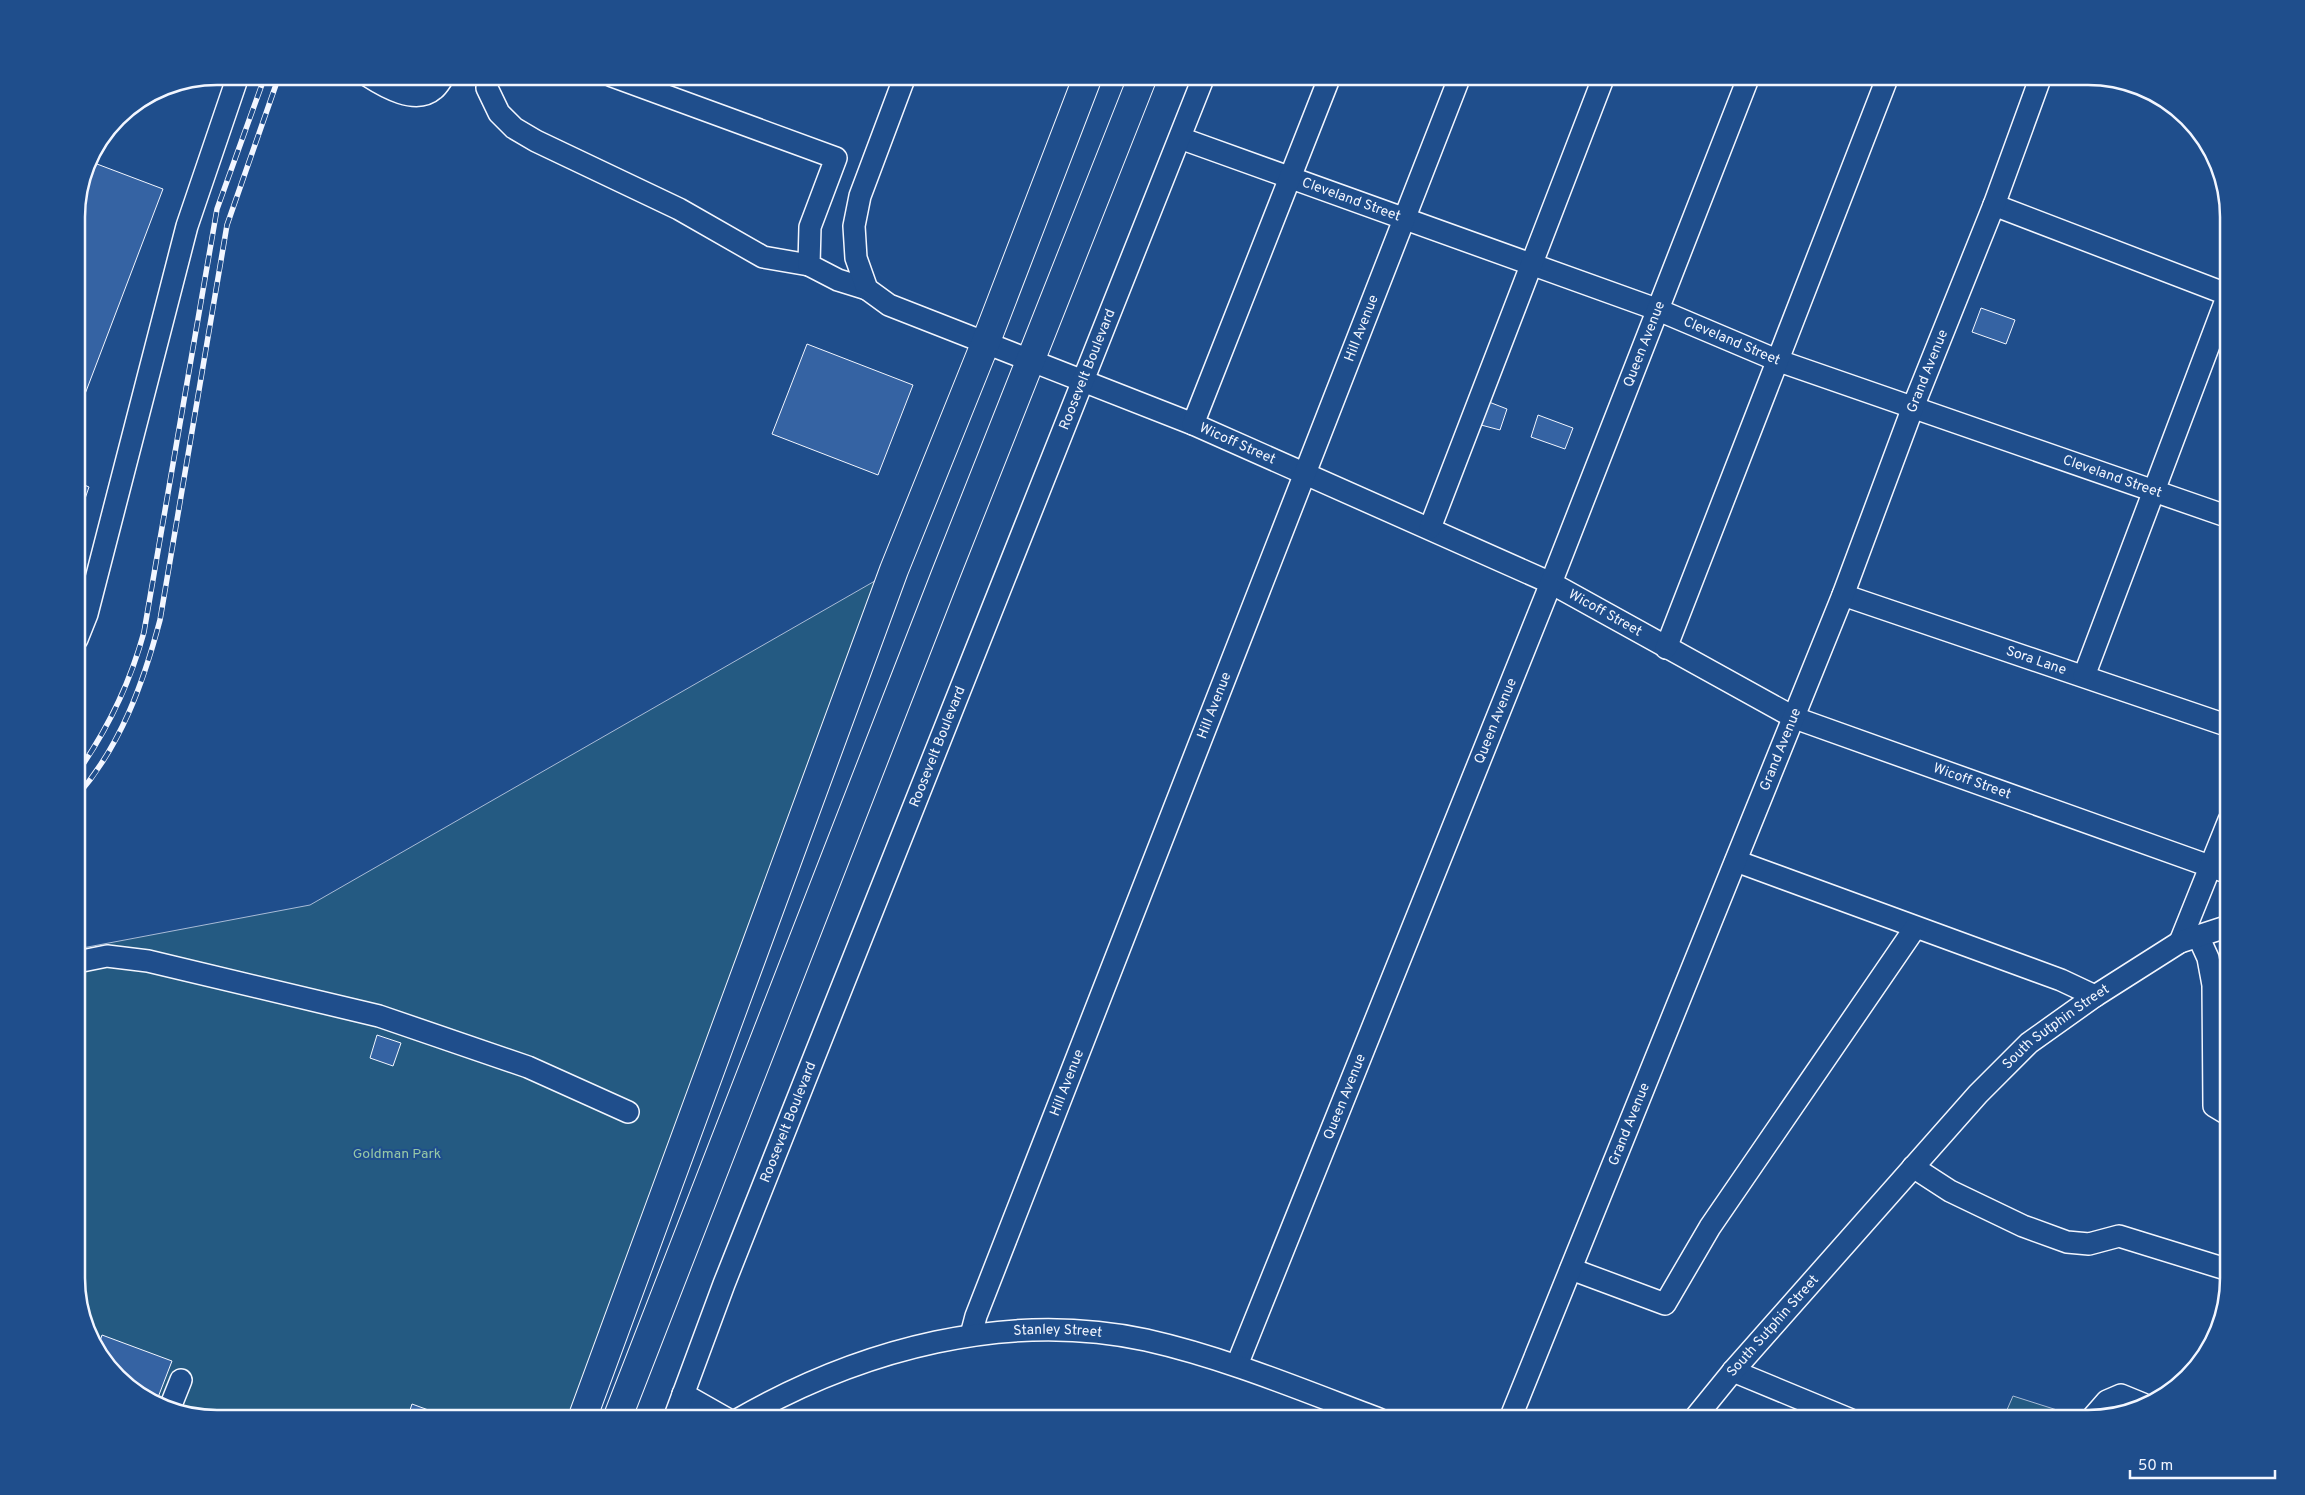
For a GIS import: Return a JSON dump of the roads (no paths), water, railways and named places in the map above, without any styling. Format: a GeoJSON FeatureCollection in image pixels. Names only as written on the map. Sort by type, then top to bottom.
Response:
{"type":"FeatureCollection","features":[{"type":"Feature","properties":{"kind":"main road"},"geometry":{"type":"LineString","coordinates":[[585,1410],[891,579],[985,344],[1085,85]]}},
{"type":"Feature","properties":{"kind":"main road"},"geometry":{"type":"LineString","coordinates":[[621,1410],[1139,85]]}},
{"type":"Feature","properties":{"kind":"street"},"geometry":{"type":"LineString","coordinates":[[85,616],[187,226],[235,85]]}},
{"type":"Feature","properties":{"kind":"street"},"geometry":{"type":"LineString","coordinates":[[386,85],[402,93],[419,95],[434,90],[438,85]]}},
{"type":"Feature","properties":{"kind":"street","name":"Wicoff Street"},"geometry":{"type":"LineString","coordinates":[[487,85],[499,113],[514,128],[536,141],[679,209],[763,257],[809,265],[838,280],[867,289],[889,305],[1193,424],[1304,475],[1430,528],[1551,583],[1794,718],[2220,871]]}},
{"type":"Feature","properties":{"kind":"street"},"geometry":{"type":"LineString","coordinates":[[637,85],[836,158],[810,226],[809,265]]}},
{"type":"Feature","properties":{"kind":"street"},"geometry":{"type":"LineString","coordinates":[[867,289],[856,258],[854,226],[860,196],[902,85]]}},
{"type":"Feature","properties":{"kind":"street","name":"Roosevelt Boulevard"},"geometry":{"type":"LineString","coordinates":[[677,1410],[730,1269],[1201,85]]}},
{"type":"Feature","properties":{"kind":"street"},"geometry":{"type":"LineString","coordinates":[[1193,424],[1327,85]]}},
{"type":"Feature","properties":{"kind":"street","name":"Hill Avenue"},"geometry":{"type":"LineString","coordinates":[[971,1335],[976,1316],[1457,85]]}},
{"type":"Feature","properties":{"kind":"street"},"geometry":{"type":"LineString","coordinates":[[1430,528],[1601,85]]}},
{"type":"Feature","properties":{"kind":"street","name":"Queen Avenue"},"geometry":{"type":"LineString","coordinates":[[1237,1365],[1551,583],[1656,309],[1745,85]]}},
{"type":"Feature","properties":{"kind":"street"},"geometry":{"type":"LineString","coordinates":[[1666,648],[1885,85]]}},
{"type":"Feature","properties":{"kind":"street","name":"Grand Avenue"},"geometry":{"type":"LineString","coordinates":[[1514,1410],[1843,595],[1913,407],[1994,205],[2038,85]]}},
{"type":"Feature","properties":{"kind":"street","name":"Cleveland Street"},"geometry":{"type":"LineString","coordinates":[[1180,138],[1656,309],[1779,361],[2220,514]]}},
{"type":"Feature","properties":{"kind":"street"},"geometry":{"type":"LineString","coordinates":[[1994,205],[2220,291]]}},
{"type":"Feature","properties":{"kind":"street"},"geometry":{"type":"LineString","coordinates":[[2084,676],[2152,491],[2220,315]]}},
{"type":"Feature","properties":{"kind":"street","name":"Sora Lane"},"geometry":{"type":"LineString","coordinates":[[1843,595],[2220,723]]}},
{"type":"Feature","properties":{"kind":"street"},"geometry":{"type":"LineString","coordinates":[[1736,861],[1914,928],[2061,980],[2095,996]]}},
{"type":"Feature","properties":{"kind":"street"},"geometry":{"type":"LineString","coordinates":[[2220,871],[2189,939],[2208,958],[2213,985],[2220,1094]]}},
{"type":"Feature","properties":{"kind":"street"},"geometry":{"type":"LineString","coordinates":[[1571,1269],[1665,1304],[1710,1228],[1914,928]]}},
{"type":"Feature","properties":{"kind":"street","name":"South Sutphin Street"},"geometry":{"type":"LineString","coordinates":[[1701,1410],[1733,1370],[1978,1094],[2029,1042],[2095,996],[2189,939],[2220,929]]}},
{"type":"Feature","properties":{"kind":"street"},"geometry":{"type":"LineString","coordinates":[[85,960],[107,956],[148,961],[379,1016],[528,1068],[628,1112]]}},
{"type":"Feature","properties":{"kind":"street"},"geometry":{"type":"LineString","coordinates":[[1913,1167],[1950,1191],[2023,1226],[2067,1242],[2089,1244],[2119,1236],[2220,1267]]}},
{"type":"Feature","properties":{"kind":"street","name":"Stanley Street"},"geometry":{"type":"LineString","coordinates":[[758,1410],[855,1364],[903,1349],[971,1335],[1066,1330],[1145,1340],[1237,1365],[1355,1410]]}},
{"type":"Feature","properties":{"kind":"street"},"geometry":{"type":"LineString","coordinates":[[1733,1370],[1827,1410]]}},
{"type":"Feature","properties":{"kind":"street"},"geometry":{"type":"LineString","coordinates":[[172,1402],[181,1380]]}},
{"type":"Feature","properties":{"kind":"street"},"geometry":{"type":"LineString","coordinates":[[683,1394],[711,1410]]}},
{"type":"Feature","properties":{"kind":"street"},"geometry":{"type":"LineString","coordinates":[[2100,1409],[2107,1400],[2121,1395],[2135,1401]]}},
{"type":"Feature","properties":{"kind":"railway"},"geometry":{"type":"LineString","coordinates":[[85,761],[99,740],[117,705],[132,669],[144,632],[217,209],[262,85]]}},
{"type":"Feature","properties":{"kind":"railway"},"geometry":{"type":"LineString","coordinates":[[85,786],[106,756],[129,713],[146,667],[160,620],[227,225],[276,85]]}},
{"type":"Feature","properties":{"kind":"park label","name":"Goldman Park"},"geometry":{"type":"Point","coordinates":[397,1154]}}]}
